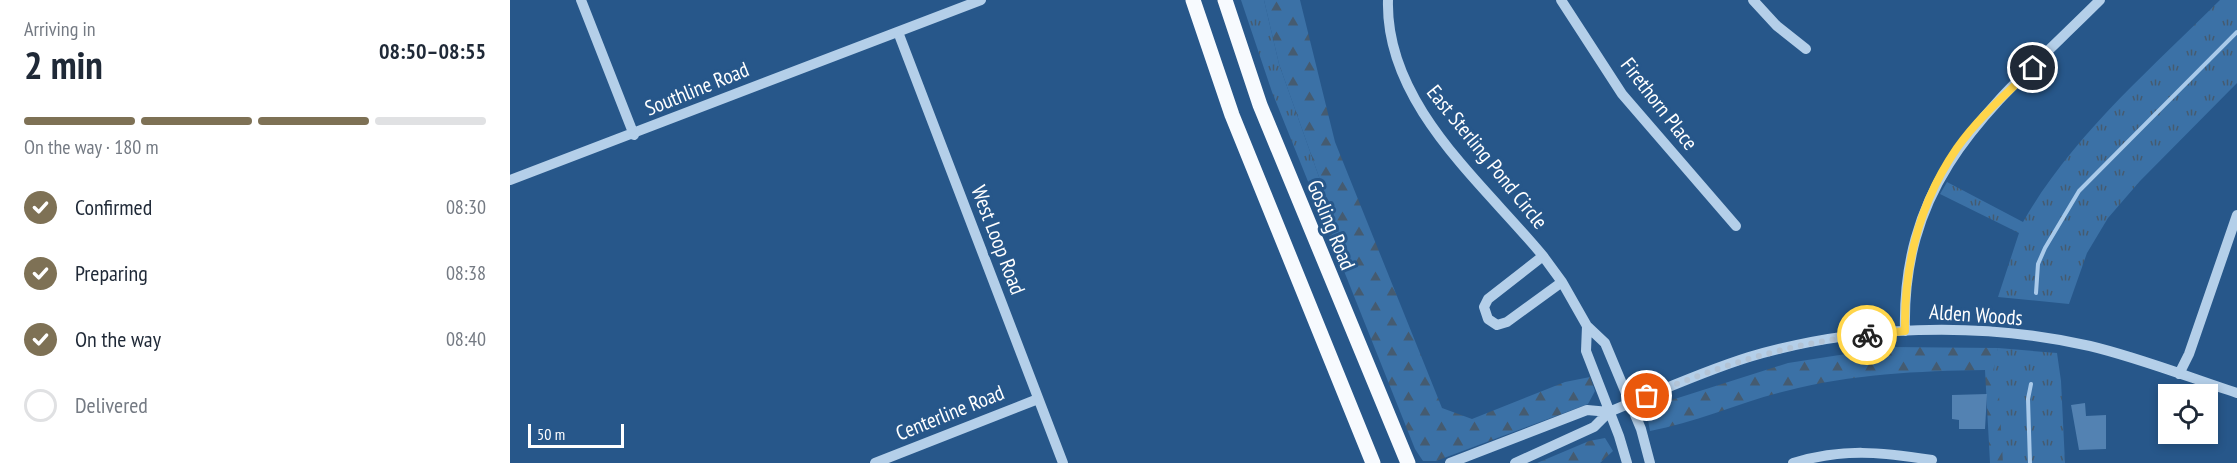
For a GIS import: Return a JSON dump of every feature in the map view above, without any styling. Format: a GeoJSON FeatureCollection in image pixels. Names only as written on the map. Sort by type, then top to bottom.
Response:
{"type":"FeatureCollection","features":[{"type":"Feature","properties":{"kind":"main road"},"geometry":{"type":"LineString","coordinates":[[1193,0],[1232,115],[1373,463]]}},
{"type":"Feature","properties":{"kind":"main road","name":"Gosling Road"},"geometry":{"type":"LineString","coordinates":[[1225,0],[1260,105],[1407,463]]}},
{"type":"Feature","properties":{"kind":"street"},"geometry":{"type":"LineString","coordinates":[[581,0],[634,135]]}},
{"type":"Feature","properties":{"kind":"street","name":"Southline Road"},"geometry":{"type":"LineString","coordinates":[[510,180],[634,135],[981,0]]}},
{"type":"Feature","properties":{"kind":"street","name":"East Sterling Pond Circle"},"geometry":{"type":"LineString","coordinates":[[1388,0],[1390,25],[1398,63],[1416,104],[1543,256],[1562,282],[1587,326],[1605,343],[1630,403],[1650,463]]}},
{"type":"Feature","properties":{"kind":"street","name":"Firethorn Place"},"geometry":{"type":"LineString","coordinates":[[1562,0],[1622,94],[1736,226]]}},
{"type":"Feature","properties":{"kind":"street"},"geometry":{"type":"LineString","coordinates":[[1753,0],[1776,26],[1806,49]]}},
{"type":"Feature","properties":{"kind":"street"},"geometry":{"type":"LineString","coordinates":[[1905,331],[1906,281],[1911,250],[1924,212],[1957,148],[1982,118],[2100,0]]}},
{"type":"Feature","properties":{"kind":"street","name":"West Loop Road"},"geometry":{"type":"LineString","coordinates":[[898,32],[1063,463]]}},
{"type":"Feature","properties":{"kind":"street"},"geometry":{"type":"LineString","coordinates":[[2179,375],[2189,354],[2237,214]]}},
{"type":"Feature","properties":{"kind":"street"},"geometry":{"type":"LineString","coordinates":[[1543,256],[1488,299],[1484,307],[1488,319],[1497,325],[1507,322],[1562,282]]}},
{"type":"Feature","properties":{"kind":"street","name":"East Sterling Pond Circle"},"geometry":{"type":"LineString","coordinates":[[1587,326],[1586,351],[1627,463]]}},
{"type":"Feature","properties":{"kind":"street","name":"Alden Woods"},"geometry":{"type":"LineString","coordinates":[[1515,463],[1594,427],[1609,412],[1699,375],[1757,355],[1821,341],[1905,331],[1970,332],[2079,345],[2237,393]]}},
{"type":"Feature","properties":{"kind":"street","name":"Centerline Road"},"geometry":{"type":"LineString","coordinates":[[875,463],[1038,399]]}},
{"type":"Feature","properties":{"kind":"street","name":"Alden Woods"},"geometry":{"type":"LineString","coordinates":[[1450,463],[1587,410],[1609,412]]}},
{"type":"Feature","properties":{"kind":"street"},"geometry":{"type":"LineString","coordinates":[[1793,463],[1837,452],[1861,451],[1932,460]]}},
{"type":"Feature","properties":{"kind":"green space"},"geometry":{"type":"Polygon","coordinates":[[[1241,0],[1264,0],[1279,64],[1347,256],[1342,266],[1272,92],[1241,0]]]}},
{"type":"Feature","properties":{"kind":"green space"},"geometry":{"type":"Polygon","coordinates":[[[1264,0],[1300,0],[1335,142],[1442,408],[1472,419],[1565,382],[1590,377],[1595,391],[1588,404],[1436,461],[1423,461],[1415,449],[1342,266],[1347,256],[1279,64],[1264,0]]]}},
{"type":"Feature","properties":{"kind":"green space"},"geometry":{"type":"Polygon","coordinates":[[[2220,0],[2237,0],[2237,83],[2140,181],[2108,218],[2087,253],[2069,304],[1998,297],[2019,233],[1940,194],[1947,182],[2023,222],[2043,191],[2088,132],[2220,0]]]}},
{"type":"Feature","properties":{"kind":"green space"},"geometry":{"type":"Polygon","coordinates":[[[1891,347],[1998,348],[1991,381],[1999,395],[2003,463],[1990,463],[1985,370],[1860,377],[1810,385],[1650,431],[1647,415],[1659,404],[1788,363],[1891,347]]]}},
{"type":"Feature","properties":{"kind":"green space"},"geometry":{"type":"Polygon","coordinates":[[[1998,348],[2057,353],[2061,381],[2065,463],[2001,463],[1988,380],[1998,348]]]}},
{"type":"Feature","properties":{"kind":"green space"},"geometry":{"type":"Polygon","coordinates":[[[1605,438],[1613,451],[1600,463],[1537,463],[1589,441],[1605,438]]]}},
{"type":"Feature","properties":{"kind":"building"},"geometry":{"type":"Polygon","coordinates":[[[1987,394],[1985,429],[1959,429],[1959,420],[1952,419],[1952,395],[1987,394]]]}},
{"type":"Feature","properties":{"kind":"building"},"geometry":{"type":"Polygon","coordinates":[[[2085,403],[2086,416],[2106,415],[2106,449],[2079,450],[2071,405],[2085,403]]]}},
{"type":"Feature","properties":{"kind":"waterway"},"geometry":{"type":"LineString","coordinates":[[2036,293],[2038,264],[2079,191],[2237,32]]}},
{"type":"Feature","properties":{"kind":"waterway"},"geometry":{"type":"LineString","coordinates":[[2030,463],[2028,399],[2031,384]]}},
{"type":"Feature","properties":{"kind":"way so far"},"geometry":{"type":"LineString","coordinates":[[1647,396],[1699,375],[1784,348],[1867,335]]}},
{"type":"Feature","properties":{"kind":"route"},"geometry":{"type":"LineString","coordinates":[[1867,335],[1905,331],[1906,281],[1911,250],[1938,181],[1957,148],[1982,118],[2033,68]]}}]}
